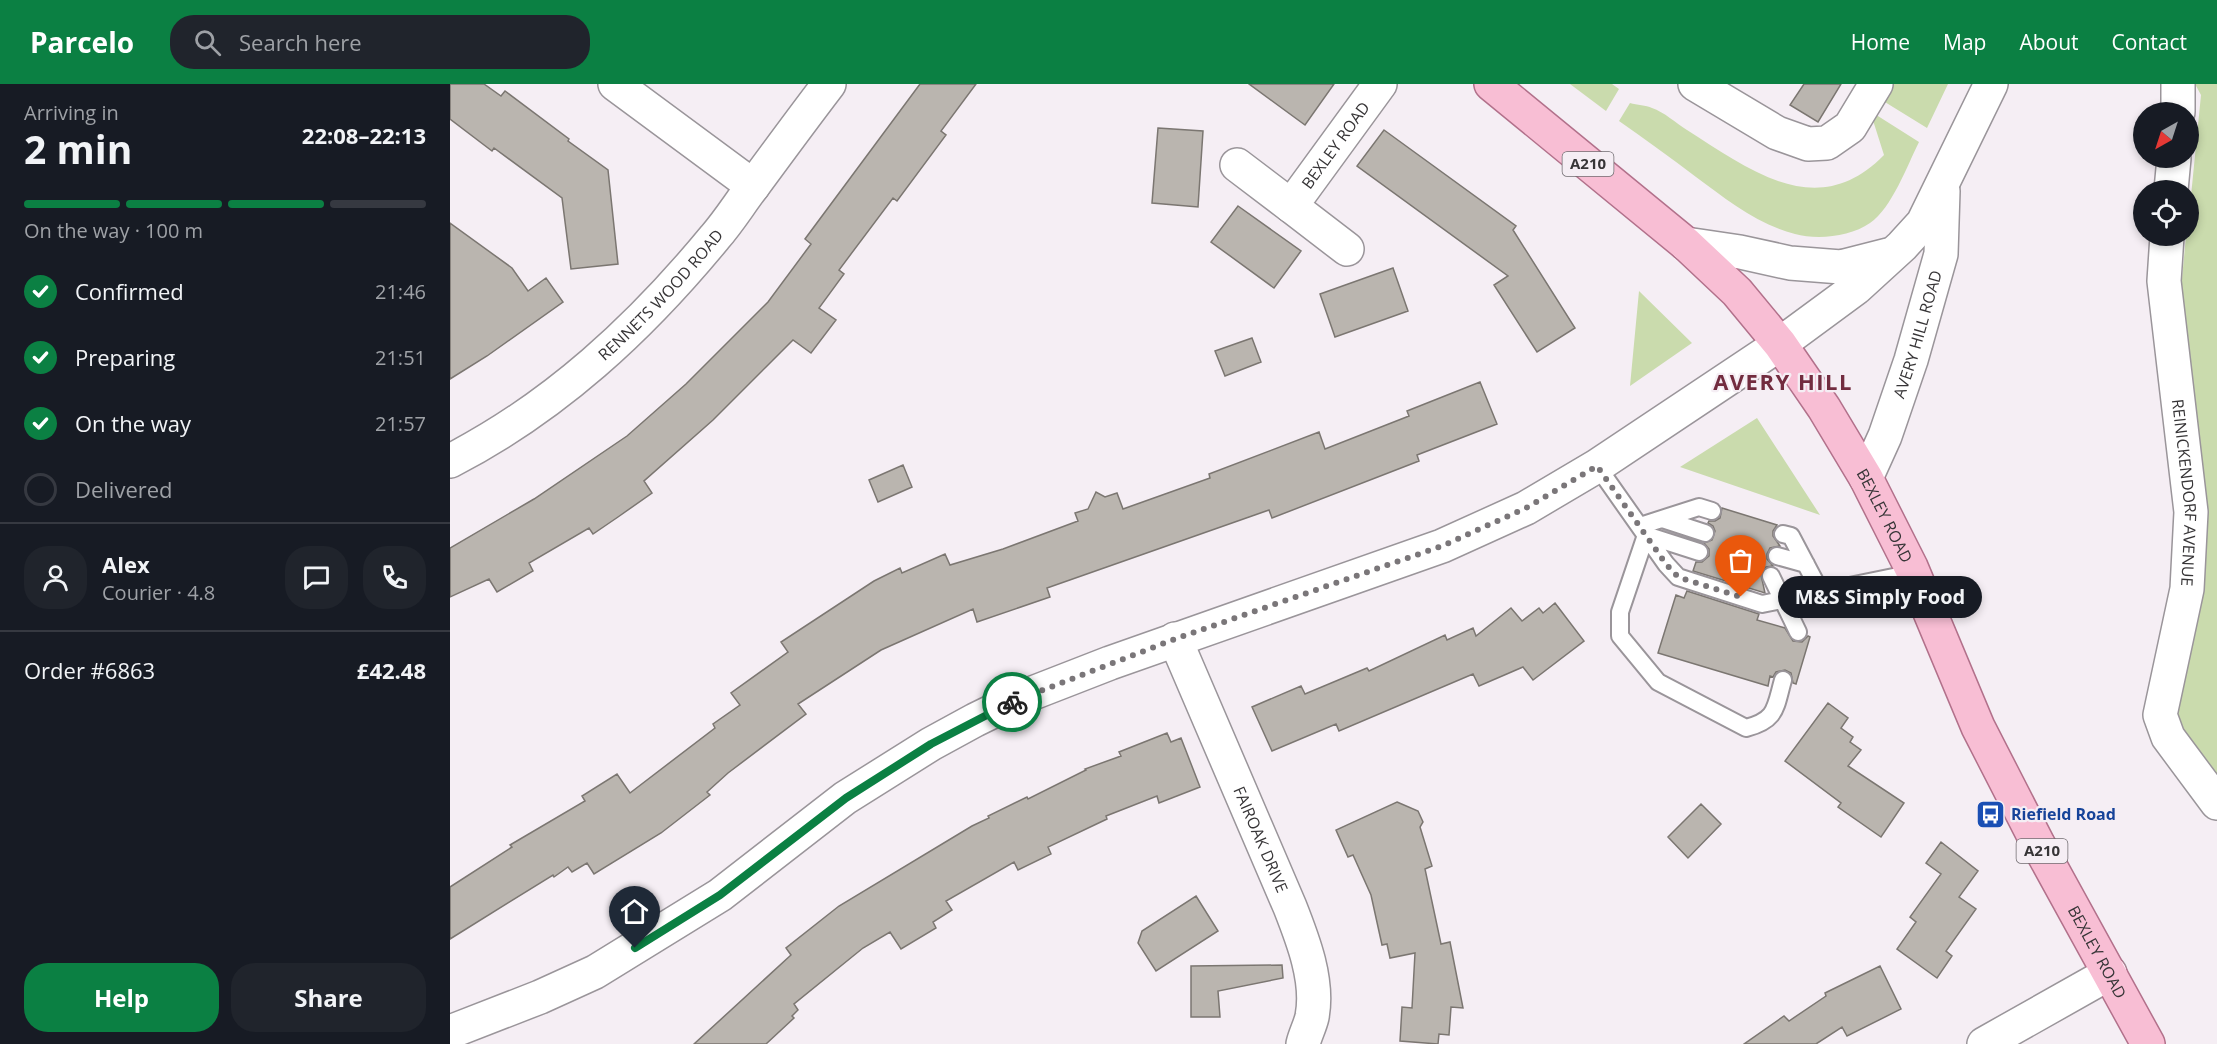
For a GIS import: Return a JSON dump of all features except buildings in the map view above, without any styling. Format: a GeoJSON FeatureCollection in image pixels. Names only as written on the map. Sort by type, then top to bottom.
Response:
{"type":"FeatureCollection","features":[{"type":"Feature","properties":{"kind":"main road","name":"BEXLEY ROAD"},"geometry":{"type":"LineString","coordinates":[[1491,84],[1686,244],[1737,292],[1780,344],[1824,408],[1866,478],[1913,573],[1978,726],[2038,844],[2148,1044]]}},
{"type":"Feature","properties":{"kind":"street"},"geometry":{"type":"LineString","coordinates":[[615,84],[753,186]]}},
{"type":"Feature","properties":{"kind":"street","name":"RENNETS WOOD ROAD"},"geometry":{"type":"LineString","coordinates":[[450,461],[488,441],[550,400],[606,354],[661,299],[717,236],[829,84]]}},
{"type":"Feature","properties":{"kind":"street","name":"BEXLEY ROAD"},"geometry":{"type":"LineString","coordinates":[[1291,206],[1380,84]]}},
{"type":"Feature","properties":{"kind":"street"},"geometry":{"type":"LineString","coordinates":[[1695,84],[1777,133],[1808,144],[1827,143],[1850,127],[1876,84]]}},
{"type":"Feature","properties":{"kind":"street","name":"AVERY HILL ROAD"},"geometry":{"type":"LineString","coordinates":[[450,1032],[540,997],[595,972],[720,895],[846,798],[931,744],[1020,698],[1175,639],[1442,546],[1526,508],[1597,466],[1780,344],[1856,288],[1893,254],[1923,223],[1991,84]]}},
{"type":"Feature","properties":{"kind":"street"},"geometry":{"type":"LineString","coordinates":[[2178,84],[2178,102]]}},
{"type":"Feature","properties":{"kind":"street","name":"BEXLEY ROAD"},"geometry":{"type":"LineString","coordinates":[[1237,165],[1347,249]]}},
{"type":"Feature","properties":{"kind":"street","name":"AVERY HILL ROAD"},"geometry":{"type":"LineString","coordinates":[[1866,478],[1885,436],[1911,360],[1941,254],[1943,183]]}},
{"type":"Feature","properties":{"kind":"street"},"geometry":{"type":"LineString","coordinates":[[1686,244],[1740,252],[1790,263],[1841,267],[1893,254]]}},
{"type":"Feature","properties":{"kind":"street","name":"REINICKENDORF AVENUE"},"geometry":{"type":"LineString","coordinates":[[2166,246],[2164,281],[2191,512],[2187,589],[2160,715],[2168,736],[2217,803]]}},
{"type":"Feature","properties":{"kind":"street","name":"FAIROAK DRIVE"},"geometry":{"type":"LineString","coordinates":[[1175,639],[1290,907],[1303,943],[1313,996],[1312,1018],[1303,1044]]}},
{"type":"Feature","properties":{"kind":"street"},"geometry":{"type":"LineString","coordinates":[[1984,1044],[2110,973]]}},
{"type":"Feature","properties":{"kind":"lane"},"geometry":{"type":"LineString","coordinates":[[1597,466],[1666,564],[1678,577],[1762,604],[1913,573]]}},
{"type":"Feature","properties":{"kind":"lane"},"geometry":{"type":"LineString","coordinates":[[1712,511],[1699,507],[1662,519],[1643,531],[1620,612],[1620,636],[1658,682],[1746,728],[1761,724],[1774,713],[1783,680]]}},
{"type":"Feature","properties":{"kind":"lane"},"geometry":{"type":"LineString","coordinates":[[1662,519],[1705,532]]}},
{"type":"Feature","properties":{"kind":"lane"},"geometry":{"type":"LineString","coordinates":[[1643,531],[1699,552]]}},
{"type":"Feature","properties":{"kind":"lane"},"geometry":{"type":"LineString","coordinates":[[1783,534],[1791,536],[1820,591]]}},
{"type":"Feature","properties":{"kind":"lane"},"geometry":{"type":"LineString","coordinates":[[1777,556],[1806,564]]}},
{"type":"Feature","properties":{"kind":"lane"},"geometry":{"type":"LineString","coordinates":[[1770,576],[1798,632]]}},
{"type":"Feature","properties":{"kind":"green space"},"geometry":{"type":"Polygon","coordinates":[[[1570,84],[1612,84],[1619,89],[1606,111],[1570,84]]]}},
{"type":"Feature","properties":{"kind":"green space"},"geometry":{"type":"Polygon","coordinates":[[[1890,84],[1948,84],[1927,128],[1880,99],[1890,84]]]}},
{"type":"Feature","properties":{"kind":"green space"},"geometry":{"type":"Polygon","coordinates":[[[2195,84],[2217,84],[2217,776],[2176,721],[2208,514],[2181,289],[2185,246],[2199,246],[2199,180],[2193,180],[2194,168],[2199,168],[2201,95],[2195,84]]]}},
{"type":"Feature","properties":{"kind":"green space"},"geometry":{"type":"Polygon","coordinates":[[[1630,103],[1647,106],[1661,112],[1735,160],[1760,173],[1784,183],[1809,188],[1834,185],[1859,175],[1884,155],[1870,111],[1919,142],[1892,197],[1870,223],[1862,228],[1833,236],[1804,236],[1781,230],[1755,218],[1619,121],[1630,103]]]}},
{"type":"Feature","properties":{"kind":"green space"},"geometry":{"type":"Polygon","coordinates":[[[1639,291],[1692,343],[1630,386],[1639,291]]]}},
{"type":"Feature","properties":{"kind":"green space"},"geometry":{"type":"Polygon","coordinates":[[[1757,418],[1820,515],[1680,467],[1757,418]]]}},
{"type":"Feature","properties":{"kind":"way so far"},"geometry":{"type":"LineString","coordinates":[[1012,702],[1175,639],[1442,546],[1526,508],[1597,466],[1666,564],[1678,577],[1741,597]]}},
{"type":"Feature","properties":{"kind":"place","name":"M&S Simply Food"},"geometry":{"type":"Point","coordinates":[1741,597]}},
{"type":"Feature","properties":{"kind":"place","name":"Riefield Road"},"geometry":{"type":"Point","coordinates":[1990,814]}},
{"type":"Feature","properties":{"kind":"district","name":"AVERY HILL"},"geometry":{"type":"Point","coordinates":[1783,382]}},
{"type":"Feature","properties":{"kind":"route"},"geometry":{"type":"LineString","coordinates":[[635,948],[720,895],[846,798],[931,744],[1012,702]]}}]}
